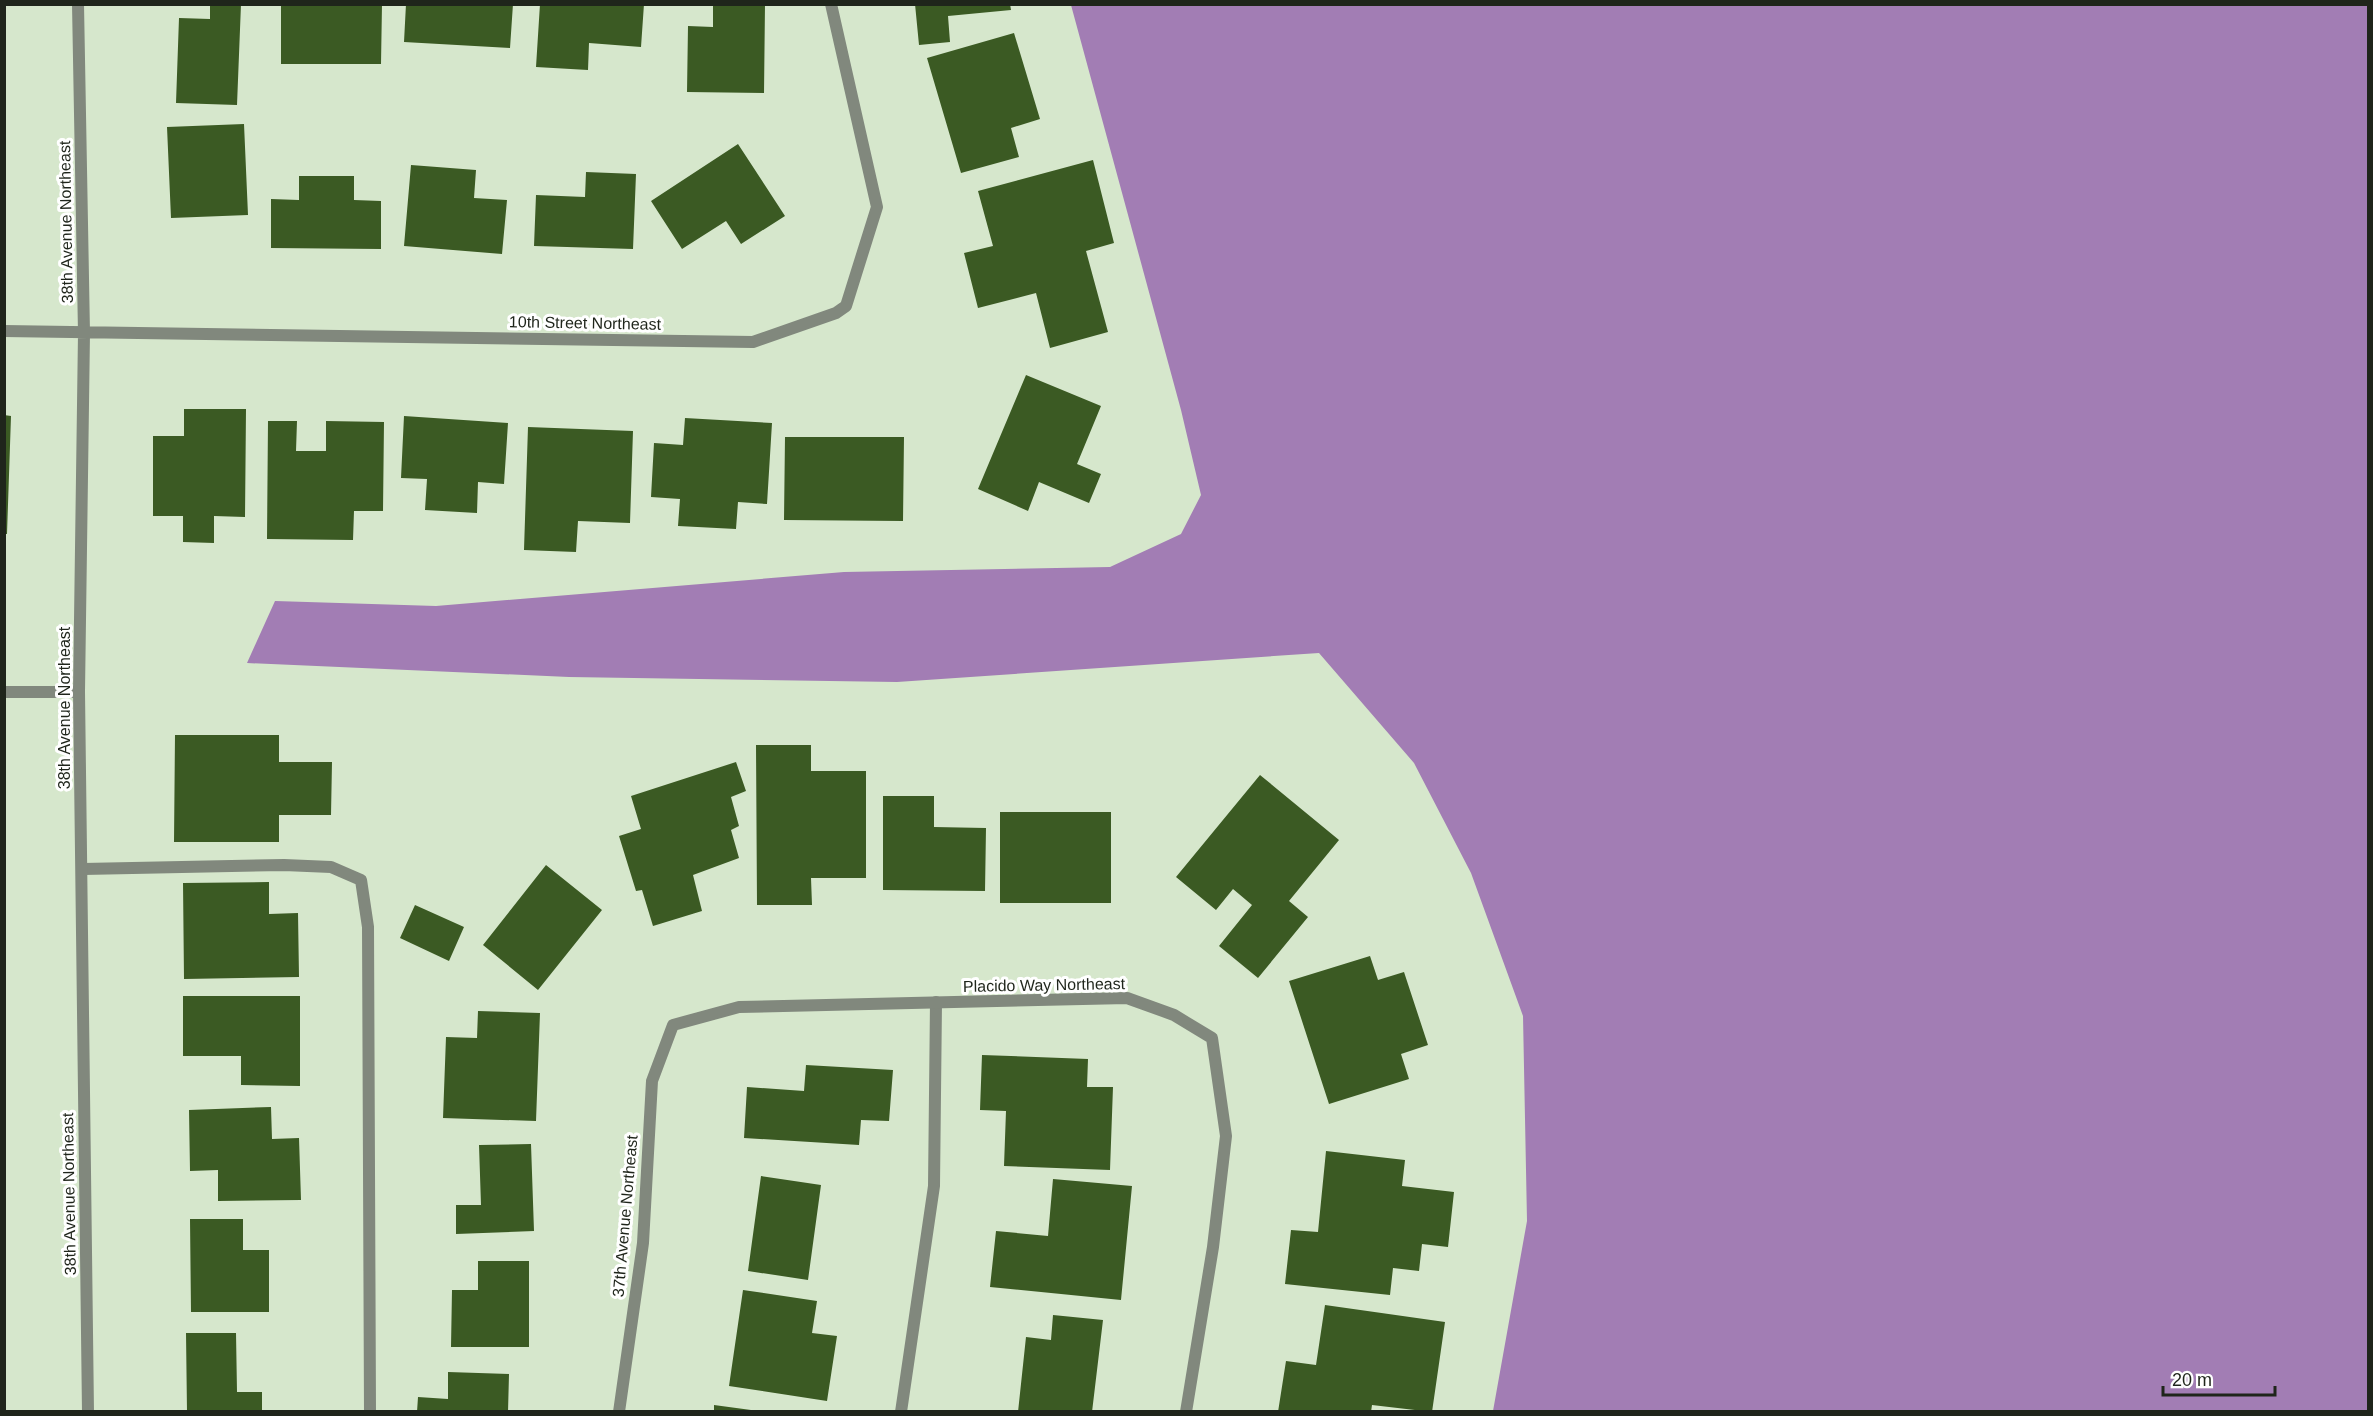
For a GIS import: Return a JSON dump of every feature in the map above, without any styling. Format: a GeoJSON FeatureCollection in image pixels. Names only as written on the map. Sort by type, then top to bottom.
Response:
{"type":"FeatureCollection","features":[{"type":"Feature","properties":{"kind":"street","name":"38th Avenue Northeast"},"geometry":{"type":"LineString","coordinates":[[78,4],[84,333],[80,692],[88,1412]]}},
{"type":"Feature","properties":{"kind":"street","name":"10th Street Northeast"},"geometry":{"type":"LineString","coordinates":[[4,331],[753,342],[836,313],[846,306],[877,207],[831,4]]}},
{"type":"Feature","properties":{"kind":"street"},"geometry":{"type":"LineString","coordinates":[[4,692],[80,692]]}},
{"type":"Feature","properties":{"kind":"street"},"geometry":{"type":"LineString","coordinates":[[83,869],[331,867],[361,880],[368,927],[370,1412]]}},
{"type":"Feature","properties":{"kind":"street","name":"Placido Way Northeast"},"geometry":{"type":"LineString","coordinates":[[673,1025],[740,1007],[1127,998],[1174,1015],[1212,1038],[1226,1136],[1213,1247],[1186,1412]]}},
{"type":"Feature","properties":{"kind":"street"},"geometry":{"type":"LineString","coordinates":[[901,1412],[934,1186],[936,1002]]}},
{"type":"Feature","properties":{"kind":"street","name":"37th Avenue Northeast"},"geometry":{"type":"LineString","coordinates":[[619,1412],[643,1243],[652,1081],[673,1025]]}},
{"type":"Feature","properties":{"kind":"shaded area"},"geometry":{"type":"Polygon","coordinates":[[[1071,5],[2368,5],[2368,1411],[1493,1411],[1527,1221],[1523,1016],[1471,873],[1414,763],[1319,653],[897,682],[569,677],[247,663],[275,601],[436,606],[844,572],[1110,567],[1181,534],[1201,495],[1181,410],[1071,5]]]}},
{"type":"Feature","properties":{"kind":"building"},"geometry":{"type":"Polygon","coordinates":[[[210,4],[241,4],[237,105],[176,103],[179,18],[210,19],[210,4]]]}},
{"type":"Feature","properties":{"kind":"building"},"geometry":{"type":"Polygon","coordinates":[[[281,4],[382,4],[381,64],[281,64],[281,4]]]}},
{"type":"Feature","properties":{"kind":"building"},"geometry":{"type":"Polygon","coordinates":[[[406,4],[513,4],[510,48],[404,42],[406,4]]]}},
{"type":"Feature","properties":{"kind":"building"},"geometry":{"type":"Polygon","coordinates":[[[540,4],[644,4],[641,47],[589,43],[588,70],[536,67],[540,4]]]}},
{"type":"Feature","properties":{"kind":"building"},"geometry":{"type":"Polygon","coordinates":[[[713,4],[765,4],[764,93],[687,92],[688,26],[713,27],[713,4]]]}},
{"type":"Feature","properties":{"kind":"building"},"geometry":{"type":"Polygon","coordinates":[[[915,4],[1010,4],[1011,10],[948,16],[950,42],[919,45],[915,4]]]}},
{"type":"Feature","properties":{"kind":"building"},"geometry":{"type":"Polygon","coordinates":[[[1014,33],[1040,119],[1011,128],[1019,157],[961,173],[927,58],[1014,33]]]}},
{"type":"Feature","properties":{"kind":"building"},"geometry":{"type":"Polygon","coordinates":[[[244,124],[248,215],[171,218],[167,127],[244,124]]]}},
{"type":"Feature","properties":{"kind":"building"},"geometry":{"type":"Polygon","coordinates":[[[738,144],[785,216],[741,244],[726,221],[682,249],[651,201],[738,144]]]}},
{"type":"Feature","properties":{"kind":"building"},"geometry":{"type":"Polygon","coordinates":[[[1093,160],[1114,243],[1086,251],[1108,332],[1050,348],[1036,293],[978,308],[964,253],[993,246],[978,191],[1093,160]]]}},
{"type":"Feature","properties":{"kind":"building"},"geometry":{"type":"Polygon","coordinates":[[[411,165],[476,170],[474,198],[507,200],[502,254],[404,246],[411,165]]]}},
{"type":"Feature","properties":{"kind":"building"},"geometry":{"type":"Polygon","coordinates":[[[586,172],[636,174],[633,249],[534,246],[536,195],[585,197],[586,172]]]}},
{"type":"Feature","properties":{"kind":"building"},"geometry":{"type":"Polygon","coordinates":[[[299,176],[354,176],[354,200],[381,201],[381,249],[271,248],[271,199],[299,200],[299,176]]]}},
{"type":"Feature","properties":{"kind":"building"},"geometry":{"type":"Polygon","coordinates":[[[1026,375],[1101,406],[1077,464],[1101,474],[1089,503],[1039,482],[1028,511],[978,489],[1026,375]]]}},
{"type":"Feature","properties":{"kind":"building"},"geometry":{"type":"Polygon","coordinates":[[[184,409],[246,409],[245,517],[214,516],[214,543],[183,542],[183,516],[153,516],[153,436],[184,436],[184,409]]]}},
{"type":"Feature","properties":{"kind":"building"},"geometry":{"type":"Polygon","coordinates":[[[4,415],[11,416],[7,534],[4,534],[4,415]]]}},
{"type":"Feature","properties":{"kind":"building"},"geometry":{"type":"Polygon","coordinates":[[[404,416],[508,423],[504,484],[478,482],[477,513],[425,510],[427,479],[401,478],[404,416]]]}},
{"type":"Feature","properties":{"kind":"building"},"geometry":{"type":"Polygon","coordinates":[[[685,418],[772,423],[767,504],[738,502],[736,529],[678,526],[680,499],[651,497],[654,443],[683,445],[685,418]]]}},
{"type":"Feature","properties":{"kind":"building"},"geometry":{"type":"Polygon","coordinates":[[[268,421],[297,421],[296,451],[326,451],[326,421],[384,422],[383,511],[354,511],[353,540],[267,539],[268,421]]]}},
{"type":"Feature","properties":{"kind":"building"},"geometry":{"type":"Polygon","coordinates":[[[528,427],[633,431],[630,523],[578,521],[576,552],[524,550],[528,427]]]}},
{"type":"Feature","properties":{"kind":"building"},"geometry":{"type":"Polygon","coordinates":[[[785,437],[904,437],[903,521],[784,520],[785,437]]]}},
{"type":"Feature","properties":{"kind":"building"},"geometry":{"type":"Polygon","coordinates":[[[175,735],[279,735],[279,762],[332,762],[331,815],[279,815],[279,842],[174,842],[175,735]]]}},
{"type":"Feature","properties":{"kind":"building"},"geometry":{"type":"Polygon","coordinates":[[[756,745],[811,745],[811,771],[866,771],[866,878],[811,878],[812,905],[757,905],[756,745]]]}},
{"type":"Feature","properties":{"kind":"building"},"geometry":{"type":"Polygon","coordinates":[[[736,762],[746,791],[731,797],[739,826],[731,830],[739,858],[693,875],[702,911],[653,926],[642,890],[636,891],[619,836],[641,829],[631,796],[736,762]]]}},
{"type":"Feature","properties":{"kind":"building"},"geometry":{"type":"Polygon","coordinates":[[[1260,775],[1339,840],[1289,901],[1308,917],[1258,978],[1219,946],[1252,905],[1233,889],[1216,910],[1176,877],[1260,775]]]}},
{"type":"Feature","properties":{"kind":"building"},"geometry":{"type":"Polygon","coordinates":[[[883,796],[934,796],[934,827],[986,828],[985,891],[883,890],[883,796]]]}},
{"type":"Feature","properties":{"kind":"building"},"geometry":{"type":"Polygon","coordinates":[[[1000,812],[1111,812],[1111,903],[1000,903],[1000,812]]]}},
{"type":"Feature","properties":{"kind":"building"},"geometry":{"type":"Polygon","coordinates":[[[546,865],[602,910],[538,990],[483,945],[546,865]]]}},
{"type":"Feature","properties":{"kind":"building"},"geometry":{"type":"Polygon","coordinates":[[[269,882],[269,914],[298,913],[299,977],[184,979],[183,883],[269,882]]]}},
{"type":"Feature","properties":{"kind":"building"},"geometry":{"type":"Polygon","coordinates":[[[415,905],[464,927],[449,961],[400,938],[415,905]]]}},
{"type":"Feature","properties":{"kind":"building"},"geometry":{"type":"Polygon","coordinates":[[[1370,956],[1378,980],[1404,972],[1428,1045],[1401,1054],[1409,1079],[1329,1104],[1289,981],[1370,956]]]}},
{"type":"Feature","properties":{"kind":"building"},"geometry":{"type":"Polygon","coordinates":[[[183,996],[300,996],[300,1086],[241,1085],[241,1056],[183,1056],[183,996]]]}},
{"type":"Feature","properties":{"kind":"building"},"geometry":{"type":"Polygon","coordinates":[[[478,1011],[540,1013],[536,1121],[443,1118],[446,1037],[477,1038],[478,1011]]]}},
{"type":"Feature","properties":{"kind":"building"},"geometry":{"type":"Polygon","coordinates":[[[982,1055],[1088,1059],[1087,1087],[1113,1087],[1110,1170],[1004,1166],[1006,1111],[980,1110],[982,1055]]]}},
{"type":"Feature","properties":{"kind":"building"},"geometry":{"type":"Polygon","coordinates":[[[806,1065],[893,1070],[889,1121],[861,1120],[859,1145],[744,1138],[747,1087],[804,1091],[806,1065]]]}},
{"type":"Feature","properties":{"kind":"building"},"geometry":{"type":"Polygon","coordinates":[[[271,1107],[272,1139],[299,1138],[301,1200],[218,1201],[218,1170],[190,1171],[189,1110],[271,1107]]]}},
{"type":"Feature","properties":{"kind":"building"},"geometry":{"type":"Polygon","coordinates":[[[531,1144],[534,1231],[456,1234],[456,1205],[481,1205],[479,1145],[531,1144]]]}},
{"type":"Feature","properties":{"kind":"building"},"geometry":{"type":"Polygon","coordinates":[[[1326,1151],[1405,1160],[1402,1186],[1454,1192],[1448,1247],[1422,1244],[1419,1271],[1393,1268],[1390,1295],[1285,1284],[1291,1230],[1318,1232],[1326,1151]]]}},
{"type":"Feature","properties":{"kind":"building"},"geometry":{"type":"Polygon","coordinates":[[[761,1176],[821,1185],[808,1280],[748,1271],[761,1176]]]}},
{"type":"Feature","properties":{"kind":"building"},"geometry":{"type":"Polygon","coordinates":[[[1053,1179],[1132,1186],[1121,1300],[990,1287],[996,1231],[1048,1236],[1053,1179]]]}},
{"type":"Feature","properties":{"kind":"building"},"geometry":{"type":"Polygon","coordinates":[[[190,1219],[243,1219],[243,1250],[269,1250],[269,1312],[191,1312],[190,1219]]]}},
{"type":"Feature","properties":{"kind":"building"},"geometry":{"type":"Polygon","coordinates":[[[478,1261],[529,1261],[529,1347],[451,1347],[452,1290],[478,1290],[478,1261]]]}},
{"type":"Feature","properties":{"kind":"building"},"geometry":{"type":"Polygon","coordinates":[[[743,1290],[817,1301],[812,1333],[837,1336],[827,1401],[729,1386],[743,1290]]]}},
{"type":"Feature","properties":{"kind":"building"},"geometry":{"type":"Polygon","coordinates":[[[1325,1305],[1445,1322],[1432,1412],[1372,1405],[1371,1412],[1278,1412],[1286,1361],[1316,1365],[1325,1305]]]}},
{"type":"Feature","properties":{"kind":"building"},"geometry":{"type":"Polygon","coordinates":[[[1053,1315],[1103,1320],[1092,1412],[1018,1412],[1026,1337],[1051,1340],[1053,1315]]]}},
{"type":"Feature","properties":{"kind":"building"},"geometry":{"type":"Polygon","coordinates":[[[186,1333],[236,1333],[237,1392],[262,1392],[262,1412],[187,1412],[186,1333]]]}},
{"type":"Feature","properties":{"kind":"building"},"geometry":{"type":"Polygon","coordinates":[[[448,1372],[509,1374],[508,1412],[417,1412],[418,1397],[448,1399],[448,1372]]]}},
{"type":"Feature","properties":{"kind":"building"},"geometry":{"type":"Polygon","coordinates":[[[714,1405],[751,1410],[751,1412],[714,1412],[714,1405]]]}}]}
